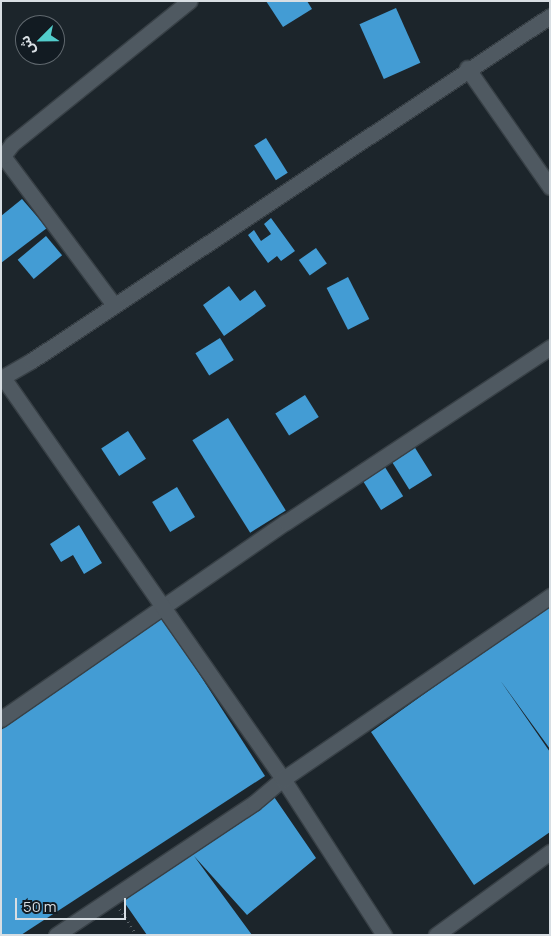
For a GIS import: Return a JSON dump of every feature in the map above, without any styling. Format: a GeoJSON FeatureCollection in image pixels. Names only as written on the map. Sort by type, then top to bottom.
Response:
{"type":"FeatureCollection","features":[{"type":"Feature","properties":{"kind":"street"},"geometry":{"type":"LineString","coordinates":[[114,305],[2,156],[12,144],[189,1]]}},
{"type":"Feature","properties":{"kind":"street"},"geometry":{"type":"LineString","coordinates":[[384,935],[283,779],[164,605],[2,377],[114,305],[467,68],[550,16]]}},
{"type":"Feature","properties":{"kind":"street"},"geometry":{"type":"LineString","coordinates":[[467,68],[550,187]]}},
{"type":"Feature","properties":{"kind":"street"},"geometry":{"type":"LineString","coordinates":[[1,719],[164,605],[550,347]]}},
{"type":"Feature","properties":{"kind":"street"},"geometry":{"type":"LineString","coordinates":[[56,935],[254,803],[283,779],[550,596]]}},
{"type":"Feature","properties":{"kind":"street"},"geometry":{"type":"LineString","coordinates":[[436,935],[550,852]]}},
{"type":"Feature","properties":{"kind":"path"},"geometry":{"type":"LineString","coordinates":[[112,897],[137,935]]}},
{"type":"Feature","properties":{"kind":"building"},"geometry":{"type":"Polygon","coordinates":[[[266,1],[307,1],[312,9],[283,27],[266,1]]]}},
{"type":"Feature","properties":{"kind":"building"},"geometry":{"type":"Polygon","coordinates":[[[396,8],[420,63],[384,79],[359,24],[396,8]]]}},
{"type":"Feature","properties":{"kind":"building"},"geometry":{"type":"Polygon","coordinates":[[[266,138],[288,173],[276,180],[254,145],[266,138]]]}},
{"type":"Feature","properties":{"kind":"building"},"geometry":{"type":"Polygon","coordinates":[[[22,199],[47,228],[1,263],[1,216],[22,199]]]}},
{"type":"Feature","properties":{"kind":"building"},"geometry":{"type":"Polygon","coordinates":[[[271,218],[295,251],[281,261],[277,256],[268,263],[248,235],[254,230],[261,241],[271,234],[264,224],[271,218]]]}},
{"type":"Feature","properties":{"kind":"building"},"geometry":{"type":"Polygon","coordinates":[[[46,236],[62,255],[34,279],[18,260],[46,236]]]}},
{"type":"Feature","properties":{"kind":"building"},"geometry":{"type":"Polygon","coordinates":[[[316,248],[327,264],[310,276],[299,260],[316,248]]]}},
{"type":"Feature","properties":{"kind":"building"},"geometry":{"type":"Polygon","coordinates":[[[348,277],[369,319],[348,330],[327,288],[348,277]]]}},
{"type":"Feature","properties":{"kind":"building"},"geometry":{"type":"Polygon","coordinates":[[[229,286],[240,301],[255,290],[266,306],[224,336],[203,305],[229,286]]]}},
{"type":"Feature","properties":{"kind":"building"},"geometry":{"type":"Polygon","coordinates":[[[220,338],[234,360],[209,375],[195,353],[220,338]]]}},
{"type":"Feature","properties":{"kind":"building"},"geometry":{"type":"Polygon","coordinates":[[[305,395],[319,417],[289,436],[275,414],[305,395]]]}},
{"type":"Feature","properties":{"kind":"building"},"geometry":{"type":"Polygon","coordinates":[[[228,418],[286,510],[250,533],[192,440],[228,418]]]}},
{"type":"Feature","properties":{"kind":"building"},"geometry":{"type":"Polygon","coordinates":[[[128,431],[146,459],[119,476],[101,448],[128,431]]]}},
{"type":"Feature","properties":{"kind":"building"},"geometry":{"type":"Polygon","coordinates":[[[412,443],[432,475],[409,490],[389,457],[412,443]]]}},
{"type":"Feature","properties":{"kind":"building"},"geometry":{"type":"Polygon","coordinates":[[[383,464],[403,496],[381,510],[361,478],[383,464]]]}},
{"type":"Feature","properties":{"kind":"building"},"geometry":{"type":"Polygon","coordinates":[[[177,487],[195,517],[170,532],[152,502],[177,487]]]}},
{"type":"Feature","properties":{"kind":"building"},"geometry":{"type":"Polygon","coordinates":[[[79,525],[102,563],[84,574],[73,555],[61,562],[50,544],[79,525]]]}},
{"type":"Feature","properties":{"kind":"building"},"geometry":{"type":"Polygon","coordinates":[[[550,604],[550,749],[500,680],[550,752],[550,832],[474,885],[371,732],[550,604]]]}},
{"type":"Feature","properties":{"kind":"building"},"geometry":{"type":"Polygon","coordinates":[[[162,616],[265,776],[21,935],[1,935],[1,730],[162,616]]]}},
{"type":"Feature","properties":{"kind":"building"},"geometry":{"type":"Polygon","coordinates":[[[270,791],[316,858],[247,915],[194,856],[252,935],[147,935],[122,899],[192,854],[270,791]]]}}]}
